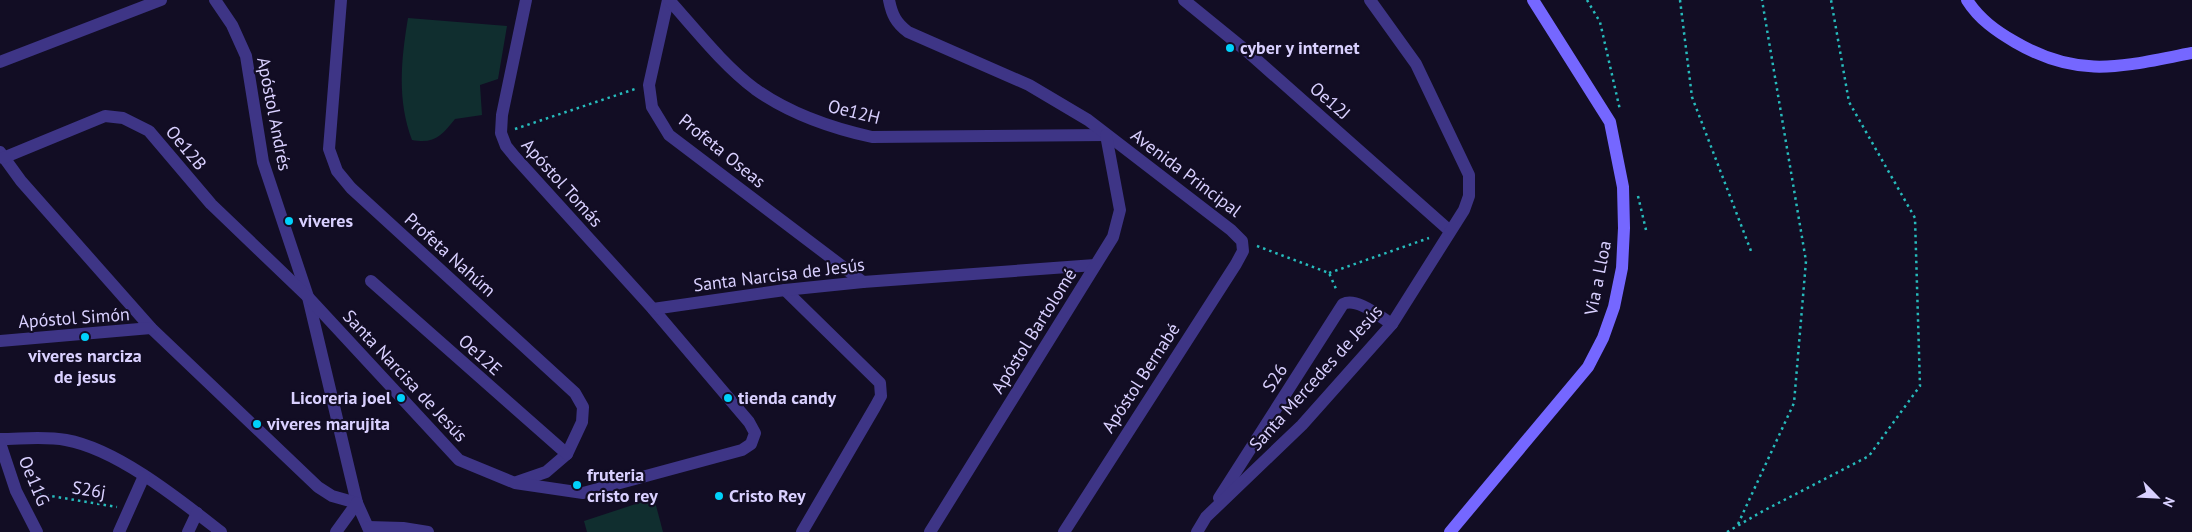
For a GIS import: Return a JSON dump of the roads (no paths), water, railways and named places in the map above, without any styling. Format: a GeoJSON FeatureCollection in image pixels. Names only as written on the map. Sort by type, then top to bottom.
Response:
{"type":"FeatureCollection","features":[{"type":"Feature","properties":{"kind":"street"},"geometry":{"type":"LineString","coordinates":[[0,62],[161,0]]}},
{"type":"Feature","properties":{"kind":"street","name":"Apóstol Andrés"},"geometry":{"type":"LineString","coordinates":[[215,0],[232,25],[246,56],[263,162],[308,297]]}},
{"type":"Feature","properties":{"kind":"street","name":"Profeta Nahúm"},"geometry":{"type":"LineString","coordinates":[[341,0],[329,149],[337,171],[350,188],[575,393],[583,407],[582,422],[567,454],[546,472],[515,483]]}},
{"type":"Feature","properties":{"kind":"street","name":"Apóstol Tomás"},"geometry":{"type":"LineString","coordinates":[[526,0],[502,115],[501,133],[506,146],[535,182],[653,309]]}},
{"type":"Feature","properties":{"kind":"street","name":"Profeta Oseas"},"geometry":{"type":"LineString","coordinates":[[668,0],[649,85],[652,107],[669,135],[863,282]]}},
{"type":"Feature","properties":{"kind":"street","name":"Oe12H"},"geometry":{"type":"LineString","coordinates":[[668,0],[729,65],[754,88],[782,106],[842,130],[872,137],[1106,135]]}},
{"type":"Feature","properties":{"kind":"street"},"geometry":{"type":"LineString","coordinates":[[889,0],[892,14],[899,25],[908,32],[1029,85],[1088,120],[1106,135]]}},
{"type":"Feature","properties":{"kind":"street","name":"Oe12J"},"geometry":{"type":"LineString","coordinates":[[1184,0],[1250,53],[1450,231]]}},
{"type":"Feature","properties":{"kind":"street","name":"Santa Mercedes de Jesús"},"geometry":{"type":"LineString","coordinates":[[1197,532],[1206,517],[1302,425],[1392,324],[1464,210],[1469,196],[1469,175],[1416,64],[1370,0]]}},
{"type":"Feature","properties":{"kind":"street","name":"Via a Lloa"},"geometry":{"type":"LineString","coordinates":[[1450,532],[1588,367],[1603,338],[1614,307],[1622,268],[1624,228],[1623,187],[1610,122],[1533,0]]}},
{"type":"Feature","properties":{"kind":"street"},"geometry":{"type":"LineString","coordinates":[[1967,0],[1982,19],[2000,33],[2021,46],[2059,62],[2093,68],[2110,68],[2192,53]]}},
{"type":"Feature","properties":{"kind":"street","name":"Oe12B"},"geometry":{"type":"LineString","coordinates":[[2,155],[105,116],[123,118],[137,124],[149,131],[210,204],[308,297]]}},
{"type":"Feature","properties":{"kind":"street","name":"Avenida Principal"},"geometry":{"type":"LineString","coordinates":[[1106,135],[1231,230],[1242,241]]}},
{"type":"Feature","properties":{"kind":"street","name":"Apóstol Bartolomé"},"geometry":{"type":"LineString","coordinates":[[930,532],[1114,237],[1120,210],[1106,135]]}},
{"type":"Feature","properties":{"kind":"street"},"geometry":{"type":"LineString","coordinates":[[2,155],[21,181],[151,328],[318,487],[332,496],[357,503],[336,532]]}},
{"type":"Feature","properties":{"kind":"street","name":"Apóstol Bernabé"},"geometry":{"type":"LineString","coordinates":[[1064,532],[1236,264],[1243,251],[1242,241]]}},
{"type":"Feature","properties":{"kind":"street","name":"Santa Narcisa de Jesús"},"geometry":{"type":"LineString","coordinates":[[653,309],[785,290],[863,282],[1096,265]]}},
{"type":"Feature","properties":{"kind":"street","name":"Oe12E"},"geometry":{"type":"LineString","coordinates":[[371,281],[567,454]]}},
{"type":"Feature","properties":{"kind":"street"},"geometry":{"type":"LineString","coordinates":[[785,290],[880,383],[881,396],[802,532]]}},
{"type":"Feature","properties":{"kind":"street","name":"Santa Narcisa de Jesús"},"geometry":{"type":"LineString","coordinates":[[308,297],[459,460],[515,483],[582,493],[742,450],[751,444],[755,433],[749,422],[653,309]]}},
{"type":"Feature","properties":{"kind":"street","name":"Santa Narcisa de Jesús"},"geometry":{"type":"LineString","coordinates":[[308,297],[357,503],[369,530]]}},
{"type":"Feature","properties":{"kind":"street","name":"S26"},"geometry":{"type":"LineString","coordinates":[[1206,517],[1343,304],[1349,302],[1357,303],[1392,324]]}},
{"type":"Feature","properties":{"kind":"street","name":"Apóstol Simón"},"geometry":{"type":"LineString","coordinates":[[0,341],[151,328]]}},
{"type":"Feature","properties":{"kind":"street"},"geometry":{"type":"LineString","coordinates":[[0,439],[66,440],[104,453],[144,476],[221,532]]}},
{"type":"Feature","properties":{"kind":"street","name":"Oe11G"},"geometry":{"type":"LineString","coordinates":[[0,444],[16,491],[37,532]]}},
{"type":"Feature","properties":{"kind":"street"},"geometry":{"type":"LineString","coordinates":[[119,532],[128,508],[144,476]]}},
{"type":"Feature","properties":{"kind":"street"},"geometry":{"type":"LineString","coordinates":[[188,532],[196,513]]}},
{"type":"Feature","properties":{"kind":"street"},"geometry":{"type":"LineString","coordinates":[[369,530],[403,528],[428,532]]}},
{"type":"Feature","properties":{"kind":"place","name":"cyber y internet"},"geometry":{"type":"Point","coordinates":[1230,48]}},
{"type":"Feature","properties":{"kind":"place","name":"viveres"},"geometry":{"type":"Point","coordinates":[289,221]}},
{"type":"Feature","properties":{"kind":"place","name":"viveres narciza de jesus"},"geometry":{"type":"Point","coordinates":[85,337]}},
{"type":"Feature","properties":{"kind":"place","name":"Licoreria joel"},"geometry":{"type":"Point","coordinates":[401,398]}},
{"type":"Feature","properties":{"kind":"place","name":"tienda candy"},"geometry":{"type":"Point","coordinates":[728,398]}},
{"type":"Feature","properties":{"kind":"place","name":"viveres marujita"},"geometry":{"type":"Point","coordinates":[257,424]}},
{"type":"Feature","properties":{"kind":"place","name":"fruteria cristo rey"},"geometry":{"type":"Point","coordinates":[577,485]}},
{"type":"Feature","properties":{"kind":"place","name":"Cristo Rey"},"geometry":{"type":"Point","coordinates":[719,496]}}]}
